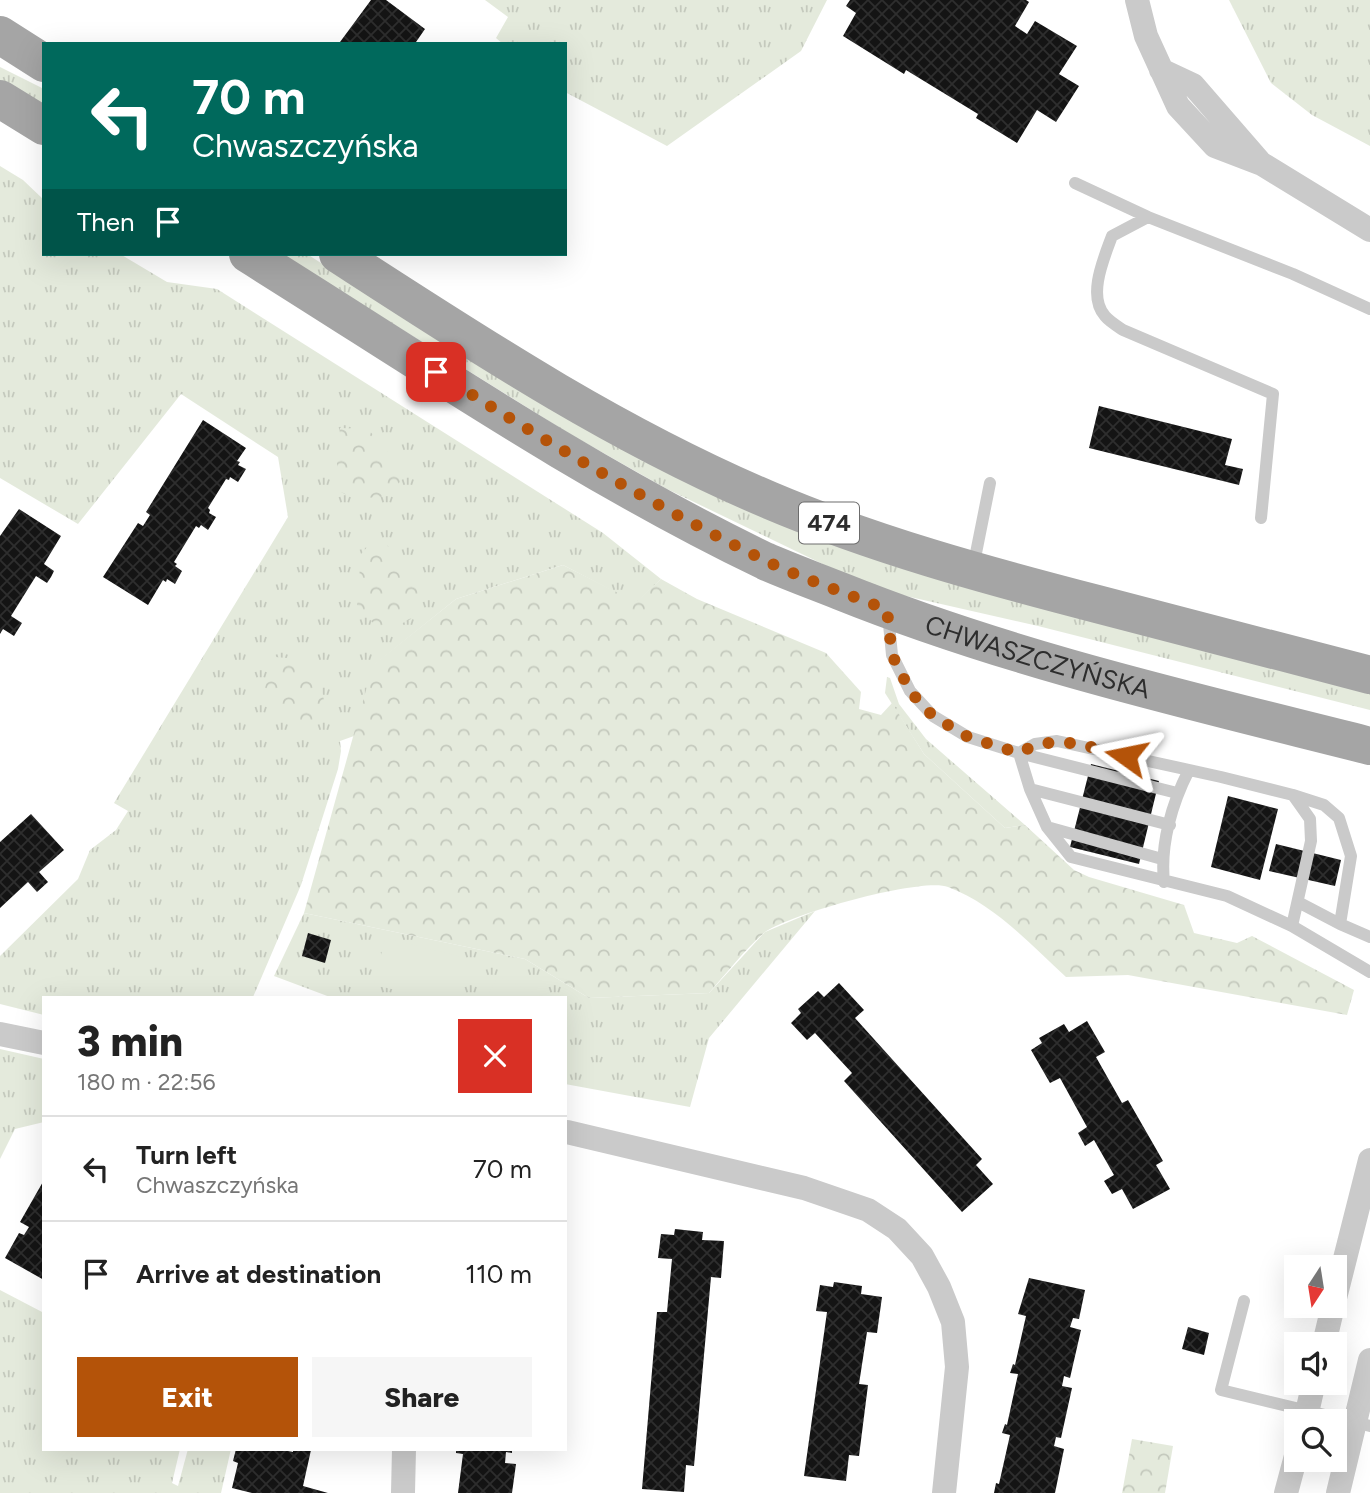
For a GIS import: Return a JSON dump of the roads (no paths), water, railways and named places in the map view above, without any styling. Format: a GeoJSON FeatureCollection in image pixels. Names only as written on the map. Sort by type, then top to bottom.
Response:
{"type":"FeatureCollection","features":[{"type":"Feature","properties":{"kind":"main road"},"geometry":{"type":"LineString","coordinates":[[0,35],[42,62]]}},
{"type":"Feature","properties":{"kind":"main road"},"geometry":{"type":"LineString","coordinates":[[0,99],[42,125]]}},
{"type":"Feature","properties":{"kind":"main road","name":"CHWASZCZYŃSKA"},"geometry":{"type":"LineString","coordinates":[[251,256],[524,429],[625,488],[767,561],[887,610],[999,649],[1370,746]]}},
{"type":"Feature","properties":{"kind":"main road","name":"474"},"geometry":{"type":"LineString","coordinates":[[341,256],[571,401],[691,465],[770,501],[897,549],[972,571],[1370,675]]}},
{"type":"Feature","properties":{"kind":"street"},"geometry":{"type":"LineString","coordinates":[[1137,0],[1146,36],[1178,106],[1215,146],[1262,164],[1370,230]]}},
{"type":"Feature","properties":{"kind":"street"},"geometry":{"type":"LineString","coordinates":[[0,1034],[42,1043]]}},
{"type":"Feature","properties":{"kind":"street"},"geometry":{"type":"LineString","coordinates":[[567,1132],[804,1188],[868,1210],[897,1229],[922,1256],[939,1287],[953,1322],[957,1367],[944,1493]]}},
{"type":"Feature","properties":{"kind":"street"},"geometry":{"type":"LineString","coordinates":[[1346,1255],[1370,1160]]}},
{"type":"Feature","properties":{"kind":"street"},"geometry":{"type":"LineString","coordinates":[[1338,1493],[1363,1424],[1370,1360]]}},
{"type":"Feature","properties":{"kind":"street"},"geometry":{"type":"LineString","coordinates":[[403,1493],[404,1451]]}},
{"type":"Feature","properties":{"kind":"street"},"geometry":{"type":"LineString","coordinates":[[1286,1493],[1292,1472]]}},
{"type":"Feature","properties":{"kind":"lane"},"geometry":{"type":"LineString","coordinates":[[1075,183],[1147,217],[1293,274],[1370,309]]}},
{"type":"Feature","properties":{"kind":"lane"},"geometry":{"type":"LineString","coordinates":[[1147,217],[1112,236],[1096,299],[1104,316],[1123,330],[1272,394],[1261,518]]}},
{"type":"Feature","properties":{"kind":"lane"},"geometry":{"type":"LineString","coordinates":[[972,571],[990,483]]}},
{"type":"Feature","properties":{"kind":"lane"},"geometry":{"type":"LineString","coordinates":[[887,610],[892,655],[910,691],[933,716],[968,737],[1019,753],[1177,793]]}},
{"type":"Feature","properties":{"kind":"lane"},"geometry":{"type":"LineString","coordinates":[[1019,753],[1035,744],[1057,741],[1293,795],[1324,806],[1339,818],[1351,856],[1340,924]]}},
{"type":"Feature","properties":{"kind":"lane"},"geometry":{"type":"LineString","coordinates":[[1019,753],[1030,789],[1047,827],[1071,856],[1227,896],[1292,926],[1370,971]]}},
{"type":"Feature","properties":{"kind":"lane"},"geometry":{"type":"LineString","coordinates":[[1164,882],[1162,859],[1177,793],[1189,770]]}},
{"type":"Feature","properties":{"kind":"lane"},"geometry":{"type":"LineString","coordinates":[[1030,789],[1170,825]]}},
{"type":"Feature","properties":{"kind":"lane"},"geometry":{"type":"LineString","coordinates":[[1292,926],[1311,841],[1310,819],[1293,795]]}},
{"type":"Feature","properties":{"kind":"lane"},"geometry":{"type":"LineString","coordinates":[[1047,827],[1162,859]]}},
{"type":"Feature","properties":{"kind":"lane"},"geometry":{"type":"LineString","coordinates":[[1298,902],[1370,937]]}},
{"type":"Feature","properties":{"kind":"lane"},"geometry":{"type":"LineString","coordinates":[[1244,1301],[1221,1390],[1284,1409]]}}]}
